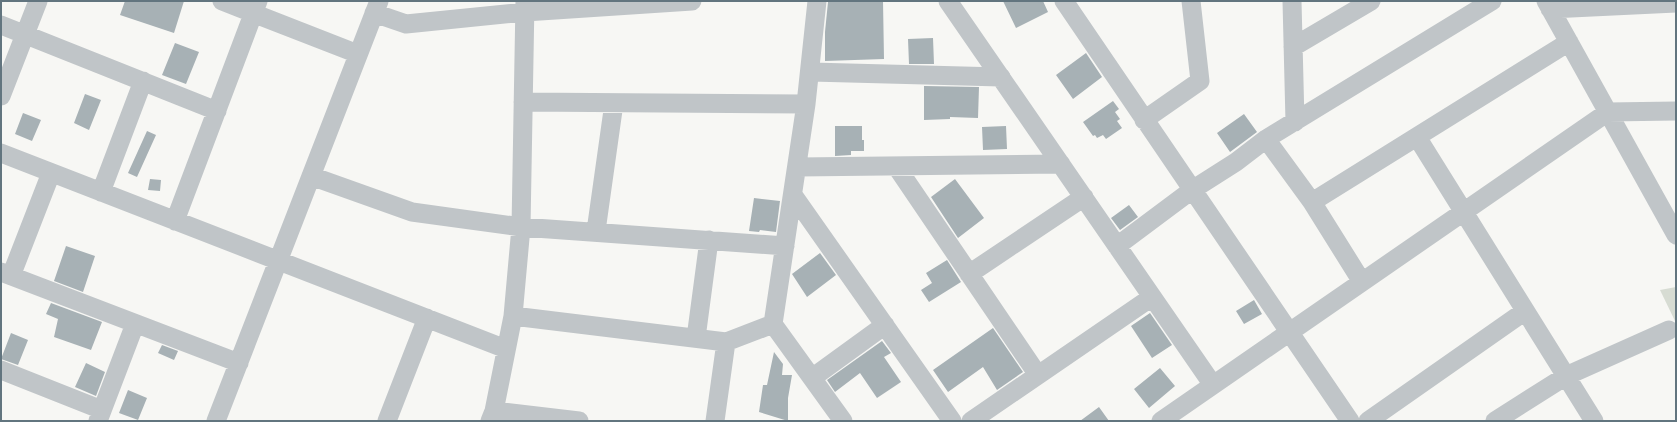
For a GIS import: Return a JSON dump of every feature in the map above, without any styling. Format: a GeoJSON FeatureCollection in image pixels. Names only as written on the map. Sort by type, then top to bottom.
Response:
{"type":"FeatureCollection","features":[{"type":"Feature","properties":{"kind":"street"},"geometry":{"type":"LineString","coordinates":[[1,96],[38,1]]}},
{"type":"Feature","properties":{"kind":"street"},"geometry":{"type":"LineString","coordinates":[[222,1],[256,7],[358,54]]}},
{"type":"Feature","properties":{"kind":"street"},"geometry":{"type":"LineString","coordinates":[[216,421],[377,7],[406,24],[525,7],[692,1]]}},
{"type":"Feature","properties":{"kind":"street"},"geometry":{"type":"LineString","coordinates":[[817,1],[811,72],[798,167],[773,324],[843,421]]}},
{"type":"Feature","properties":{"kind":"street"},"geometry":{"type":"LineString","coordinates":[[948,1],[1213,385]]}},
{"type":"Feature","properties":{"kind":"street"},"geometry":{"type":"LineString","coordinates":[[1064,1],[1350,421]]}},
{"type":"Feature","properties":{"kind":"street"},"geometry":{"type":"LineString","coordinates":[[1144,120],[1200,81],[1191,1]]}},
{"type":"Feature","properties":{"kind":"street"},"geometry":{"type":"LineString","coordinates":[[1292,1],[1295,122]]}},
{"type":"Feature","properties":{"kind":"street"},"geometry":{"type":"LineString","coordinates":[[1293,47],[1371,1]]}},
{"type":"Feature","properties":{"kind":"street"},"geometry":{"type":"LineString","coordinates":[[1117,246],[1192,190],[1236,162],[1266,139],[1492,1]]}},
{"type":"Feature","properties":{"kind":"street"},"geometry":{"type":"LineString","coordinates":[[1676,3],[1548,5],[1676,235]]}},
{"type":"Feature","properties":{"kind":"street"},"geometry":{"type":"LineString","coordinates":[[175,221],[256,7]]}},
{"type":"Feature","properties":{"kind":"street"},"geometry":{"type":"LineString","coordinates":[[525,7],[521,227],[513,316],[492,416],[579,421]]}},
{"type":"Feature","properties":{"kind":"street"},"geometry":{"type":"LineString","coordinates":[[1,25],[217,110]]}},
{"type":"Feature","properties":{"kind":"street"},"geometry":{"type":"LineString","coordinates":[[1312,202],[1569,42]]}},
{"type":"Feature","properties":{"kind":"street"},"geometry":{"type":"LineString","coordinates":[[811,72],[1001,77]]}},
{"type":"Feature","properties":{"kind":"street"},"geometry":{"type":"LineString","coordinates":[[101,192],[143,81]]}},
{"type":"Feature","properties":{"kind":"street"},"geometry":{"type":"LineString","coordinates":[[524,102],[806,104]]}},
{"type":"Feature","properties":{"kind":"street"},"geometry":{"type":"LineString","coordinates":[[596,231],[614,102]]}},
{"type":"Feature","properties":{"kind":"street"},"geometry":{"type":"LineString","coordinates":[[1161,421],[1608,112],[1676,111]]}},
{"type":"Feature","properties":{"kind":"street"},"geometry":{"type":"LineString","coordinates":[[1417,137],[1594,421]]}},
{"type":"Feature","properties":{"kind":"street"},"geometry":{"type":"LineString","coordinates":[[1266,139],[1312,202],[1362,282]]}},
{"type":"Feature","properties":{"kind":"street"},"geometry":{"type":"LineString","coordinates":[[1,154],[506,349]]}},
{"type":"Feature","properties":{"kind":"street"},"geometry":{"type":"LineString","coordinates":[[798,167],[1061,164]]}},
{"type":"Feature","properties":{"kind":"street"},"geometry":{"type":"LineString","coordinates":[[896,166],[1038,375]]}},
{"type":"Feature","properties":{"kind":"street"},"geometry":{"type":"LineString","coordinates":[[51,173],[6,274],[239,364]]}},
{"type":"Feature","properties":{"kind":"street"},"geometry":{"type":"LineString","coordinates":[[311,176],[412,212],[521,227],[596,231],[785,246]]}},
{"type":"Feature","properties":{"kind":"street"},"geometry":{"type":"LineString","coordinates":[[793,195],[952,421]]}},
{"type":"Feature","properties":{"kind":"street"},"geometry":{"type":"LineString","coordinates":[[969,274],[1084,197]]}},
{"type":"Feature","properties":{"kind":"street"},"geometry":{"type":"LineString","coordinates":[[696,338],[709,240]]}},
{"type":"Feature","properties":{"kind":"street"},"geometry":{"type":"LineString","coordinates":[[971,421],[1152,297]]}},
{"type":"Feature","properties":{"kind":"street"},"geometry":{"type":"LineString","coordinates":[[1368,421],[1525,311]]}},
{"type":"Feature","properties":{"kind":"street"},"geometry":{"type":"LineString","coordinates":[[513,316],[726,342],[773,324]]}},
{"type":"Feature","properties":{"kind":"street"},"geometry":{"type":"LineString","coordinates":[[388,421],[427,318]]}},
{"type":"Feature","properties":{"kind":"street"},"geometry":{"type":"LineString","coordinates":[[1,370],[100,415],[135,324]]}},
{"type":"Feature","properties":{"kind":"street"},"geometry":{"type":"LineString","coordinates":[[812,378],[885,325]]}},
{"type":"Feature","properties":{"kind":"street"},"geometry":{"type":"LineString","coordinates":[[1494,421],[1566,376],[1669,330]]}},
{"type":"Feature","properties":{"kind":"street"},"geometry":{"type":"LineString","coordinates":[[714,421],[726,342]]}},
{"type":"Feature","properties":{"kind":"shaded area"},"geometry":{"type":"Polygon","coordinates":[[[1676,287],[1676,323],[1660,290],[1676,287]]]}},
{"type":"Feature","properties":{"kind":"building"},"geometry":{"type":"Polygon","coordinates":[[[125,1],[184,1],[174,33],[120,15],[125,1]]]}},
{"type":"Feature","properties":{"kind":"building"},"geometry":{"type":"Polygon","coordinates":[[[883,1],[884,59],[825,61],[825,32],[828,2],[883,1]]]}},
{"type":"Feature","properties":{"kind":"building"},"geometry":{"type":"Polygon","coordinates":[[[1003,1],[1043,1],[1048,12],[1016,28],[1003,1]]]}},
{"type":"Feature","properties":{"kind":"building"},"geometry":{"type":"Polygon","coordinates":[[[933,38],[934,64],[909,64],[908,39],[933,38]]]}},
{"type":"Feature","properties":{"kind":"building"},"geometry":{"type":"Polygon","coordinates":[[[175,43],[199,52],[186,84],[162,75],[175,43]]]}},
{"type":"Feature","properties":{"kind":"building"},"geometry":{"type":"Polygon","coordinates":[[[1086,53],[1102,77],[1073,99],[1056,75],[1086,53]]]}},
{"type":"Feature","properties":{"kind":"building"},"geometry":{"type":"Polygon","coordinates":[[[924,86],[979,87],[978,118],[950,117],[950,119],[924,120],[924,86]]]}},
{"type":"Feature","properties":{"kind":"building"},"geometry":{"type":"Polygon","coordinates":[[[85,94],[101,100],[89,130],[74,123],[85,94]]]}},
{"type":"Feature","properties":{"kind":"building"},"geometry":{"type":"Polygon","coordinates":[[[1113,101],[1119,109],[1115,112],[1120,119],[1117,121],[1122,128],[1106,139],[1103,135],[1097,138],[1095,135],[1093,136],[1083,122],[1113,101]]]}},
{"type":"Feature","properties":{"kind":"building"},"geometry":{"type":"Polygon","coordinates":[[[23,113],[41,120],[32,141],[15,134],[23,113]]]}},
{"type":"Feature","properties":{"kind":"building"},"geometry":{"type":"Polygon","coordinates":[[[1244,114],[1257,132],[1230,152],[1217,133],[1244,114]]]}},
{"type":"Feature","properties":{"kind":"building"},"geometry":{"type":"Polygon","coordinates":[[[835,126],[862,126],[864,151],[851,151],[851,155],[835,156],[835,126]]]}},
{"type":"Feature","properties":{"kind":"building"},"geometry":{"type":"Polygon","coordinates":[[[1006,126],[1007,149],[983,150],[982,127],[1006,126]]]}},
{"type":"Feature","properties":{"kind":"building"},"geometry":{"type":"Polygon","coordinates":[[[147,131],[156,135],[137,177],[128,173],[147,131]]]}},
{"type":"Feature","properties":{"kind":"building"},"geometry":{"type":"Polygon","coordinates":[[[150,179],[161,180],[160,191],[148,190],[150,179]]]}},
{"type":"Feature","properties":{"kind":"building"},"geometry":{"type":"Polygon","coordinates":[[[955,179],[984,218],[958,238],[931,197],[955,179]]]}},
{"type":"Feature","properties":{"kind":"building"},"geometry":{"type":"Polygon","coordinates":[[[754,198],[780,201],[776,232],[760,230],[759,232],[749,231],[754,198]]]}},
{"type":"Feature","properties":{"kind":"building"},"geometry":{"type":"Polygon","coordinates":[[[1129,205],[1138,217],[1120,230],[1111,218],[1129,205]]]}},
{"type":"Feature","properties":{"kind":"building"},"geometry":{"type":"Polygon","coordinates":[[[66,246],[95,256],[83,292],[54,281],[66,246]]]}},
{"type":"Feature","properties":{"kind":"building"},"geometry":{"type":"Polygon","coordinates":[[[820,253],[836,275],[807,297],[792,274],[820,253]]]}},
{"type":"Feature","properties":{"kind":"building"},"geometry":{"type":"Polygon","coordinates":[[[947,260],[961,282],[929,302],[921,290],[932,283],[926,273],[947,260]]]}},
{"type":"Feature","properties":{"kind":"building"},"geometry":{"type":"Polygon","coordinates":[[[1254,300],[1262,314],[1244,324],[1236,311],[1254,300]]]}},
{"type":"Feature","properties":{"kind":"building"},"geometry":{"type":"Polygon","coordinates":[[[51,303],[102,322],[91,350],[54,337],[58,319],[46,314],[51,303]]]}},
{"type":"Feature","properties":{"kind":"building"},"geometry":{"type":"Polygon","coordinates":[[[1150,313],[1172,345],[1152,358],[1131,326],[1150,313]]]}},
{"type":"Feature","properties":{"kind":"building"},"geometry":{"type":"Polygon","coordinates":[[[993,328],[1023,372],[997,390],[983,367],[948,392],[933,370],[993,328]]]}},
{"type":"Feature","properties":{"kind":"building"},"geometry":{"type":"Polygon","coordinates":[[[11,333],[28,340],[18,365],[1,359],[11,333]]]}},
{"type":"Feature","properties":{"kind":"building"},"geometry":{"type":"Polygon","coordinates":[[[882,341],[891,353],[884,357],[901,382],[877,398],[860,373],[835,392],[827,380],[882,341]]]}},
{"type":"Feature","properties":{"kind":"building"},"geometry":{"type":"Polygon","coordinates":[[[162,345],[178,351],[174,360],[158,353],[162,345]]]}},
{"type":"Feature","properties":{"kind":"building"},"geometry":{"type":"Polygon","coordinates":[[[774,352],[783,364],[782,375],[792,375],[788,398],[788,421],[759,412],[763,385],[767,385],[774,352]]]}},
{"type":"Feature","properties":{"kind":"building"},"geometry":{"type":"Polygon","coordinates":[[[86,363],[105,372],[96,396],[75,387],[86,363]]]}},
{"type":"Feature","properties":{"kind":"building"},"geometry":{"type":"Polygon","coordinates":[[[1160,368],[1175,386],[1149,408],[1134,389],[1160,368]]]}},
{"type":"Feature","properties":{"kind":"building"},"geometry":{"type":"Polygon","coordinates":[[[128,390],[147,398],[138,420],[119,413],[128,390]]]}},
{"type":"Feature","properties":{"kind":"building"},"geometry":{"type":"Polygon","coordinates":[[[1099,407],[1109,421],[1080,421],[1099,407]]]}}]}
